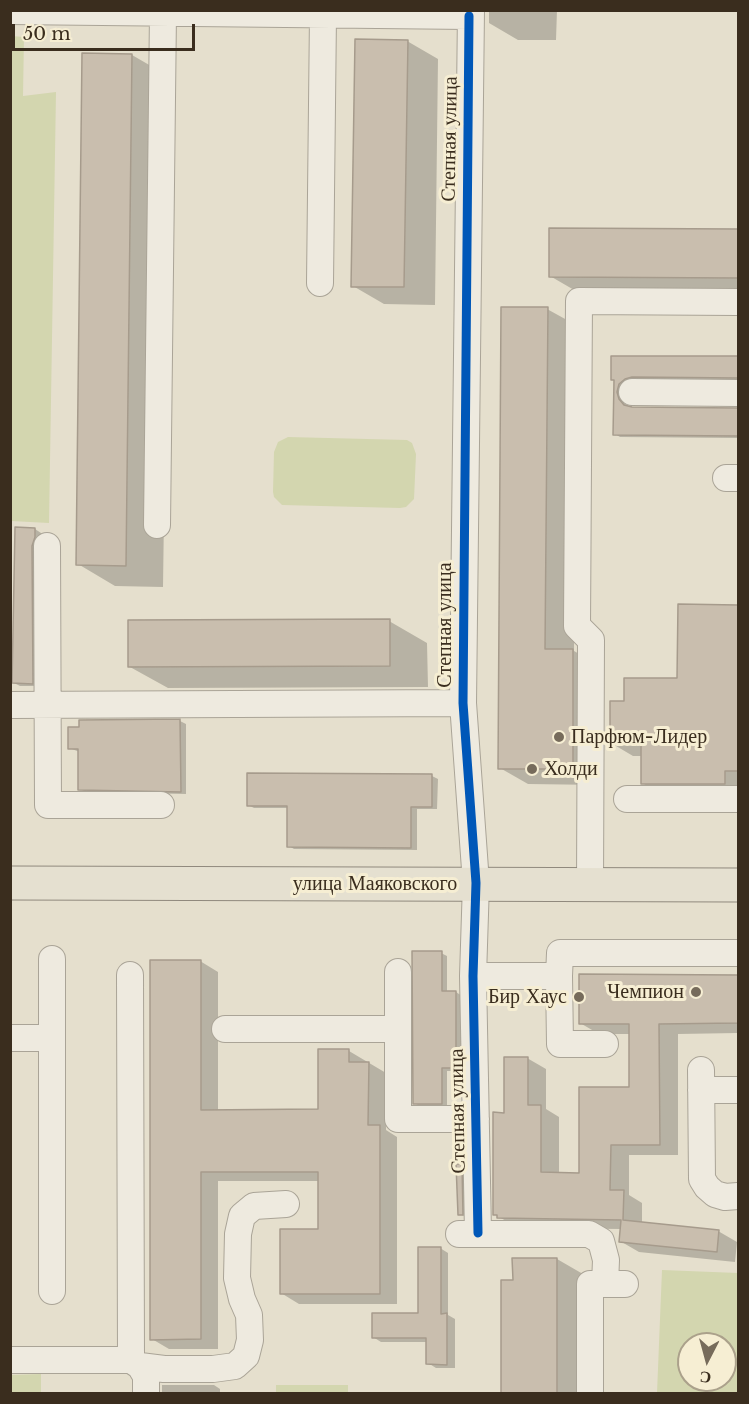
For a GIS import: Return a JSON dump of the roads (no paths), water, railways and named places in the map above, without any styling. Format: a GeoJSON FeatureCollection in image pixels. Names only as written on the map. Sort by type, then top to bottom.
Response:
{"type":"FeatureCollection","features":[{"type":"Feature","properties":{"kind":"main road","name":"улица Маяковского"},"geometry":{"type":"LineString","coordinates":[[10,883],[738,885]]}},
{"type":"Feature","properties":{"kind":"street"},"geometry":{"type":"LineString","coordinates":[[10,11],[323,15],[470,13]]}},
{"type":"Feature","properties":{"kind":"street"},"geometry":{"type":"LineString","coordinates":[[157,525],[163,13]]}},
{"type":"Feature","properties":{"kind":"street","name":"Степная улица"},"geometry":{"type":"LineString","coordinates":[[470,13],[463,703],[476,884],[473,976],[476,1119],[469,1234],[589,1234],[601,1241],[615,1284],[590,1284],[590,1394]]}},
{"type":"Feature","properties":{"kind":"street"},"geometry":{"type":"LineString","coordinates":[[320,283],[323,15]]}},
{"type":"Feature","properties":{"kind":"street"},"geometry":{"type":"LineString","coordinates":[[590,885],[591,640],[577,626],[579,301],[738,302]]}},
{"type":"Feature","properties":{"kind":"street"},"geometry":{"type":"LineString","coordinates":[[632,392],[738,393]]}},
{"type":"Feature","properties":{"kind":"street"},"geometry":{"type":"LineString","coordinates":[[47,546],[48,806],[161,805]]}},
{"type":"Feature","properties":{"kind":"street"},"geometry":{"type":"LineString","coordinates":[[10,705],[463,703]]}},
{"type":"Feature","properties":{"kind":"street"},"geometry":{"type":"LineString","coordinates":[[627,799],[738,799]]}},
{"type":"Feature","properties":{"kind":"street"},"geometry":{"type":"LineString","coordinates":[[605,1044],[560,1044],[560,953],[738,953]]}},
{"type":"Feature","properties":{"kind":"street"},"geometry":{"type":"LineString","coordinates":[[52,959],[52,1291]]}},
{"type":"Feature","properties":{"kind":"street"},"geometry":{"type":"LineString","coordinates":[[398,972],[398,1119],[476,1119]]}},
{"type":"Feature","properties":{"kind":"street"},"geometry":{"type":"LineString","coordinates":[[130,975],[135,1363],[146,1376],[146,1394]]}},
{"type":"Feature","properties":{"kind":"street"},"geometry":{"type":"LineString","coordinates":[[473,976],[559,976]]}},
{"type":"Feature","properties":{"kind":"street"},"geometry":{"type":"LineString","coordinates":[[225,1029],[398,1029]]}},
{"type":"Feature","properties":{"kind":"street"},"geometry":{"type":"LineString","coordinates":[[10,1038],[52,1038]]}},
{"type":"Feature","properties":{"kind":"street"},"geometry":{"type":"LineString","coordinates":[[738,1090],[700,1080],[702,1179],[715,1194],[725,1197],[738,1196]]}},
{"type":"Feature","properties":{"kind":"street"},"geometry":{"type":"LineString","coordinates":[[10,1360],[135,1363],[164,1369],[213,1369],[235,1366],[246,1356],[250,1340],[249,1315],[237,1278],[238,1234],[242,1216],[254,1206],[286,1204]]}},
{"type":"Feature","properties":{"kind":"place","name":"Парфюм-Лидер"},"geometry":{"type":"Point","coordinates":[559,737]}},
{"type":"Feature","properties":{"kind":"place","name":"Холди"},"geometry":{"type":"Point","coordinates":[532,769]}},
{"type":"Feature","properties":{"kind":"place","name":"Чемпион"},"geometry":{"type":"Point","coordinates":[696,992]}},
{"type":"Feature","properties":{"kind":"place","name":"Бир Хаус"},"geometry":{"type":"Point","coordinates":[579,997]}}]}
